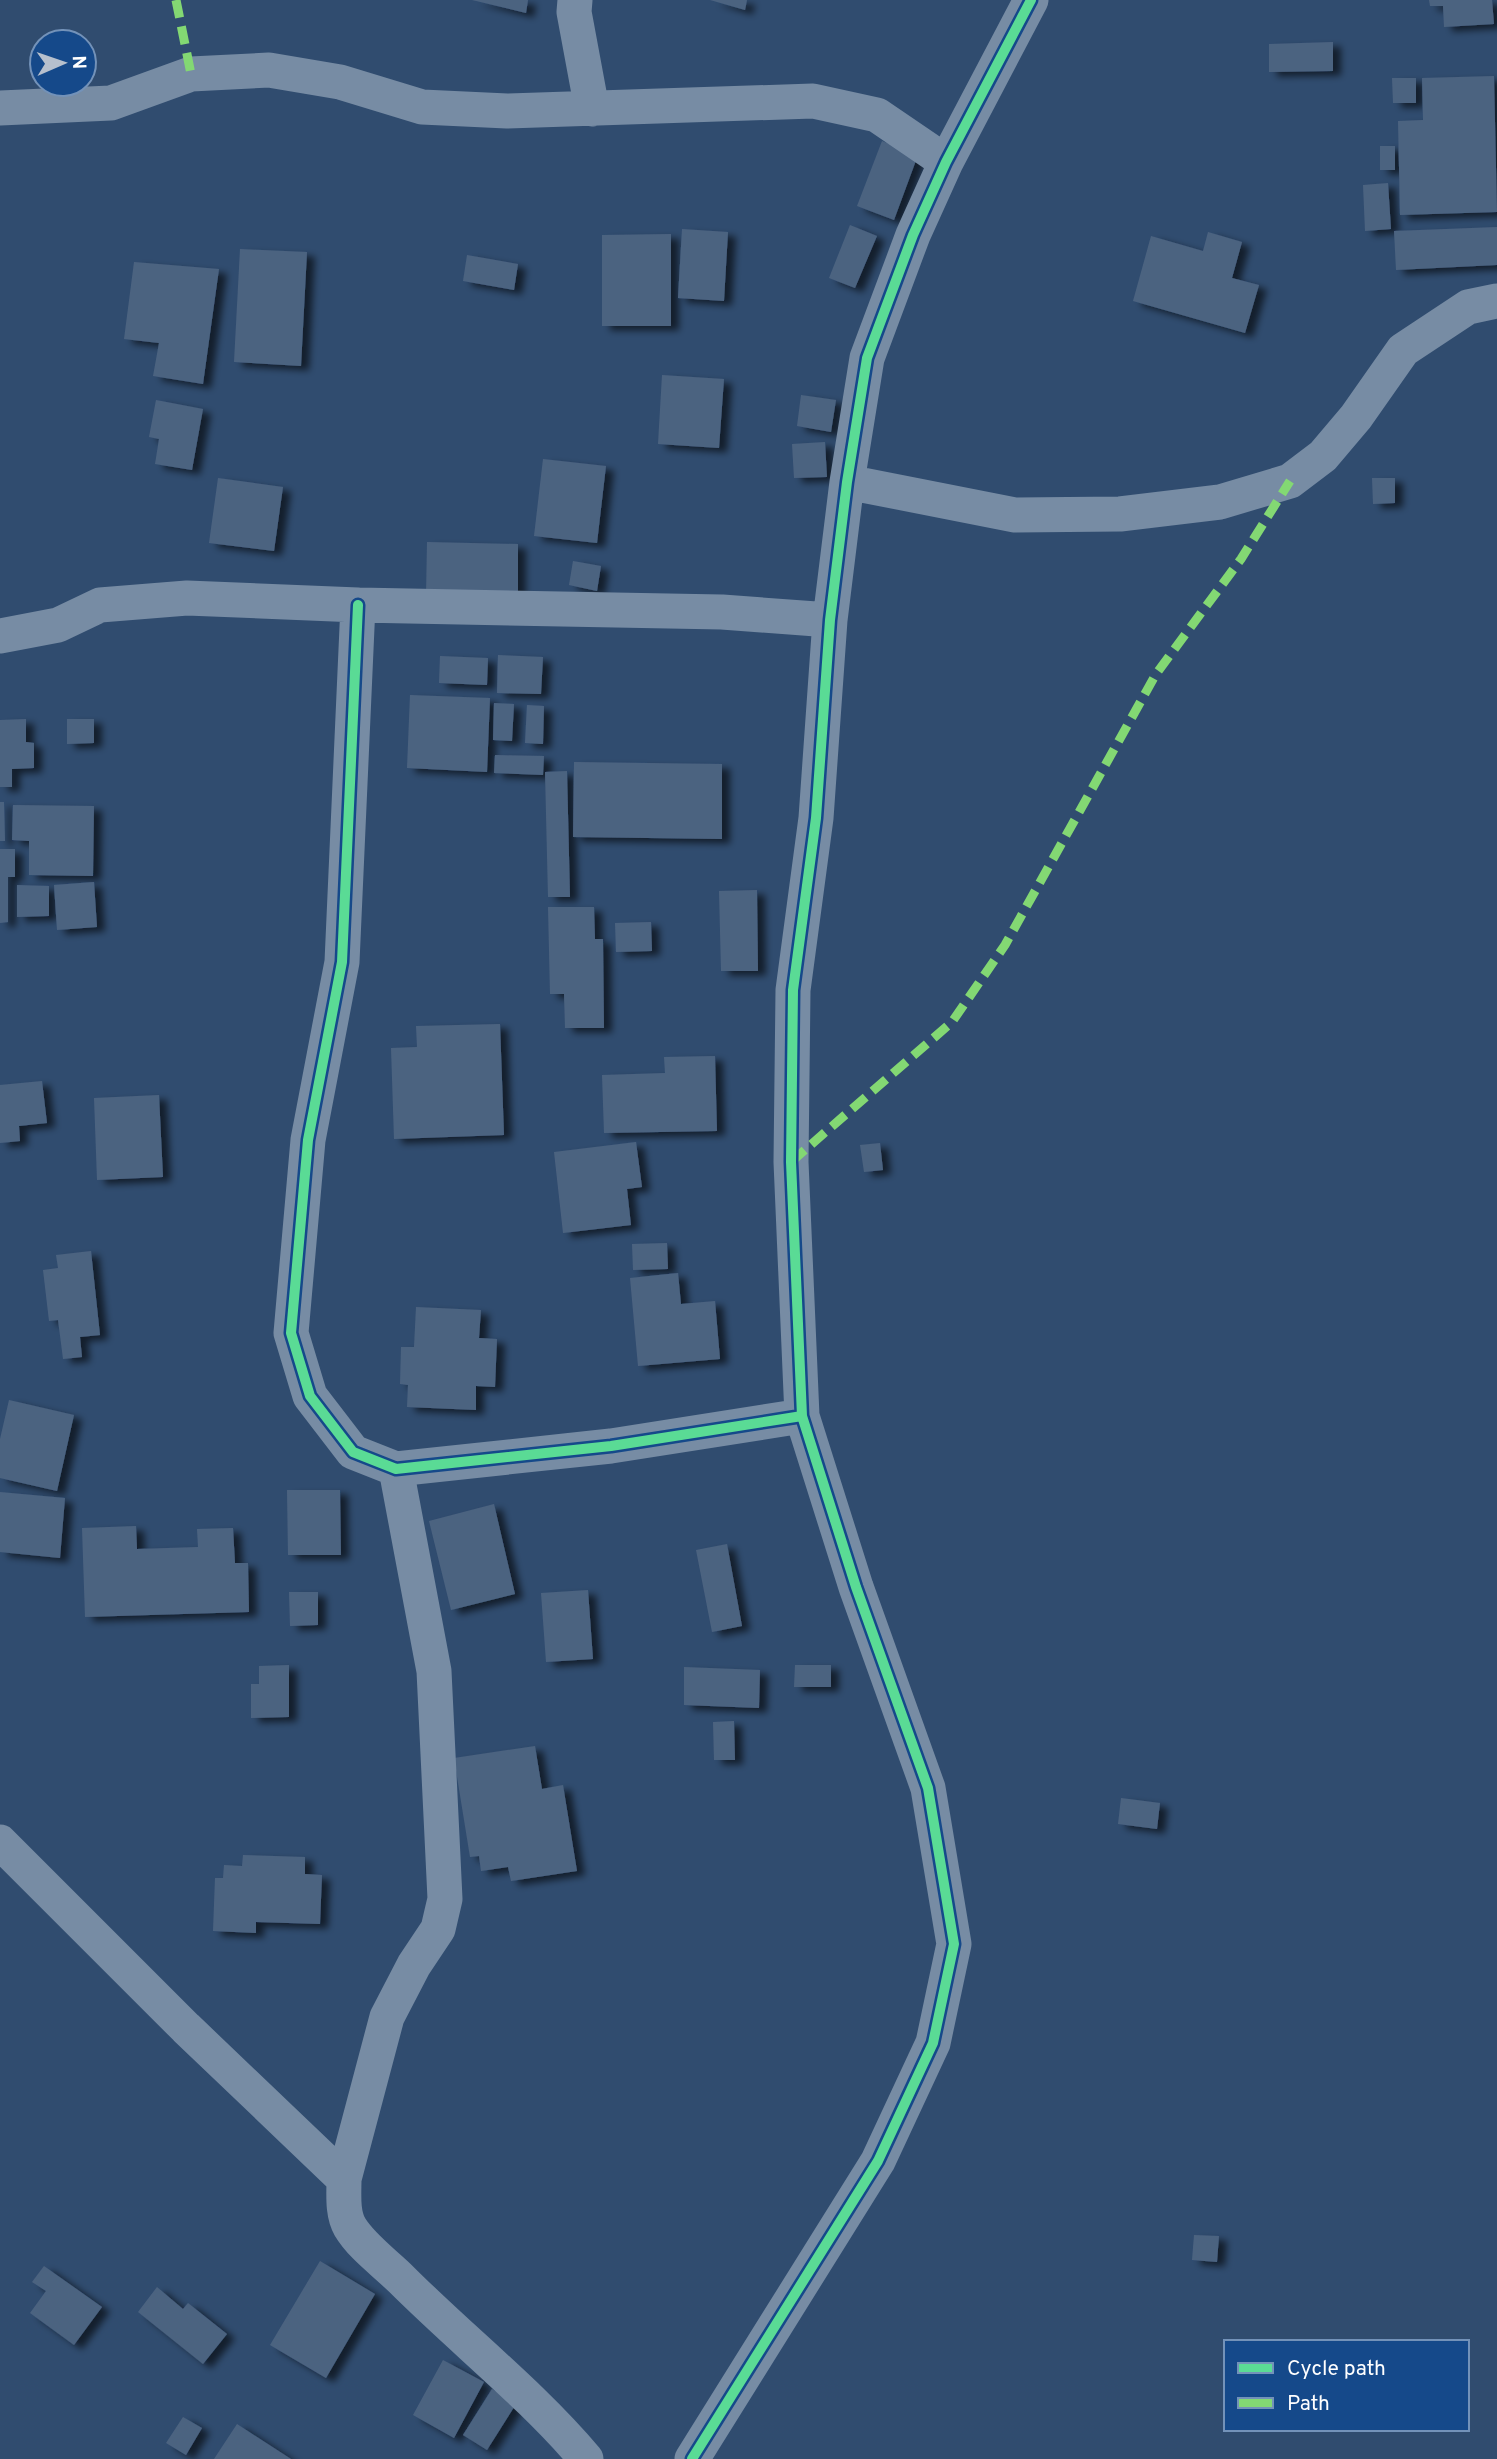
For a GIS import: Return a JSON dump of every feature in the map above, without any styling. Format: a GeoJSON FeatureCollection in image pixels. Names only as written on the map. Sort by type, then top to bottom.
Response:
{"type":"FeatureCollection","features":[{"type":"Feature","properties":{"kind":"street"},"geometry":{"type":"LineString","coordinates":[[575,0],[574,12],[592,109]]}},
{"type":"Feature","properties":{"kind":"street"},"geometry":{"type":"LineString","coordinates":[[692,2459],[878,2161],[933,2043],[954,1944],[928,1788],[856,1587],[802,1416],[791,1161],[793,990],[816,818],[830,620],[847,482],[867,358],[913,235],[946,162],[1031,0]]}},
{"type":"Feature","properties":{"kind":"street"},"geometry":{"type":"LineString","coordinates":[[0,108],[111,103],[191,74],[269,70],[340,82],[422,107],[507,111],[813,102],[877,115],[946,162]]}},
{"type":"Feature","properties":{"kind":"street"},"geometry":{"type":"LineString","coordinates":[[847,482],[1015,515],[1119,514],[1220,502],[1290,481],[1324,456],[1356,417],[1403,350],[1468,307],[1497,301]]}},
{"type":"Feature","properties":{"kind":"street"},"geometry":{"type":"LineString","coordinates":[[0,636],[58,625],[100,605],[187,598],[358,605],[722,612],[830,620]]}},
{"type":"Feature","properties":{"kind":"street"},"geometry":{"type":"LineString","coordinates":[[358,605],[342,962],[308,1140],[291,1333],[310,1396],[353,1451],[396,1469],[611,1446],[802,1416]]}},
{"type":"Feature","properties":{"kind":"street"},"geometry":{"type":"LineString","coordinates":[[396,1469],[434,1671],[445,1899],[438,1929],[414,1965],[387,2017],[344,2179],[344,2205],[349,2225],[364,2244],[443,2321],[556,2423],[586,2459]]}},
{"type":"Feature","properties":{"kind":"street"},"geometry":{"type":"LineString","coordinates":[[0,1842],[186,2028],[344,2179]]}},
{"type":"Feature","properties":{"kind":"building"},"geometry":{"type":"Polygon","coordinates":[[[472,0],[528,0],[526,13],[472,0]]]}},
{"type":"Feature","properties":{"kind":"building"},"geometry":{"type":"Polygon","coordinates":[[[710,0],[747,0],[745,10],[710,0]]]}},
{"type":"Feature","properties":{"kind":"building"},"geometry":{"type":"Polygon","coordinates":[[[1429,0],[1492,0],[1494,24],[1444,27],[1443,6],[1430,6],[1429,0]]]}},
{"type":"Feature","properties":{"kind":"building"},"geometry":{"type":"Polygon","coordinates":[[[1333,42],[1333,71],[1269,72],[1269,44],[1333,42]]]}},
{"type":"Feature","properties":{"kind":"building"},"geometry":{"type":"Polygon","coordinates":[[[1494,76],[1497,212],[1400,215],[1398,121],[1423,120],[1422,78],[1494,76]]]}},
{"type":"Feature","properties":{"kind":"building"},"geometry":{"type":"Polygon","coordinates":[[[1392,78],[1416,78],[1416,103],[1393,103],[1392,78]]]}},
{"type":"Feature","properties":{"kind":"building"},"geometry":{"type":"Polygon","coordinates":[[[882,141],[918,155],[894,220],[857,206],[882,141]]]}},
{"type":"Feature","properties":{"kind":"building"},"geometry":{"type":"Polygon","coordinates":[[[1380,146],[1395,146],[1395,170],[1380,170],[1380,146]]]}},
{"type":"Feature","properties":{"kind":"building"},"geometry":{"type":"Polygon","coordinates":[[[1388,183],[1391,229],[1365,231],[1363,185],[1388,183]]]}},
{"type":"Feature","properties":{"kind":"building"},"geometry":{"type":"Polygon","coordinates":[[[850,225],[877,236],[855,288],[829,278],[850,225]]]}},
{"type":"Feature","properties":{"kind":"building"},"geometry":{"type":"Polygon","coordinates":[[[1497,227],[1497,265],[1396,270],[1394,231],[1497,227]]]}},
{"type":"Feature","properties":{"kind":"building"},"geometry":{"type":"Polygon","coordinates":[[[682,229],[728,232],[724,301],[678,298],[682,229]]]}},
{"type":"Feature","properties":{"kind":"building"},"geometry":{"type":"Polygon","coordinates":[[[1208,232],[1242,242],[1232,278],[1259,285],[1245,333],[1133,301],[1151,236],[1203,251],[1208,232]]]}},
{"type":"Feature","properties":{"kind":"building"},"geometry":{"type":"Polygon","coordinates":[[[671,234],[671,326],[602,326],[602,235],[671,234]]]}},
{"type":"Feature","properties":{"kind":"building"},"geometry":{"type":"Polygon","coordinates":[[[240,249],[307,252],[301,366],[234,362],[240,249]]]}},
{"type":"Feature","properties":{"kind":"building"},"geometry":{"type":"Polygon","coordinates":[[[467,255],[518,264],[514,290],[463,281],[467,255]]]}},
{"type":"Feature","properties":{"kind":"building"},"geometry":{"type":"Polygon","coordinates":[[[134,262],[219,269],[203,384],[153,376],[159,343],[124,339],[134,262]]]}},
{"type":"Feature","properties":{"kind":"building"},"geometry":{"type":"Polygon","coordinates":[[[662,375],[724,379],[719,448],[658,444],[662,375]]]}},
{"type":"Feature","properties":{"kind":"building"},"geometry":{"type":"Polygon","coordinates":[[[801,395],[836,400],[831,432],[797,426],[801,395]]]}},
{"type":"Feature","properties":{"kind":"building"},"geometry":{"type":"Polygon","coordinates":[[[156,400],[203,409],[192,470],[155,464],[159,439],[149,437],[156,400]]]}},
{"type":"Feature","properties":{"kind":"building"},"geometry":{"type":"Polygon","coordinates":[[[825,442],[827,477],[794,478],[792,444],[825,442]]]}},
{"type":"Feature","properties":{"kind":"building"},"geometry":{"type":"Polygon","coordinates":[[[543,459],[606,466],[597,543],[534,536],[543,459]]]}},
{"type":"Feature","properties":{"kind":"building"},"geometry":{"type":"Polygon","coordinates":[[[218,478],[283,487],[274,551],[209,543],[218,478]]]}},
{"type":"Feature","properties":{"kind":"building"},"geometry":{"type":"Polygon","coordinates":[[[1372,478],[1395,478],[1395,503],[1373,504],[1372,478]]]}},
{"type":"Feature","properties":{"kind":"building"},"geometry":{"type":"Polygon","coordinates":[[[427,542],[518,544],[518,597],[426,596],[427,542]]]}},
{"type":"Feature","properties":{"kind":"building"},"geometry":{"type":"Polygon","coordinates":[[[573,561],[601,566],[597,591],[569,585],[573,561]]]}},
{"type":"Feature","properties":{"kind":"building"},"geometry":{"type":"Polygon","coordinates":[[[498,655],[543,657],[541,694],[497,693],[498,655]]]}},
{"type":"Feature","properties":{"kind":"building"},"geometry":{"type":"Polygon","coordinates":[[[440,656],[488,658],[487,685],[439,683],[440,656]]]}},
{"type":"Feature","properties":{"kind":"building"},"geometry":{"type":"Polygon","coordinates":[[[410,695],[490,698],[487,772],[407,768],[410,695]]]}},
{"type":"Feature","properties":{"kind":"building"},"geometry":{"type":"Polygon","coordinates":[[[494,703],[514,704],[512,741],[493,740],[494,703]]]}},
{"type":"Feature","properties":{"kind":"building"},"geometry":{"type":"Polygon","coordinates":[[[527,705],[544,706],[543,744],[525,743],[527,705]]]}},
{"type":"Feature","properties":{"kind":"building"},"geometry":{"type":"Polygon","coordinates":[[[26,719],[26,742],[34,743],[34,768],[12,769],[12,787],[0,787],[0,720],[26,719]]]}},
{"type":"Feature","properties":{"kind":"building"},"geometry":{"type":"Polygon","coordinates":[[[67,719],[94,719],[94,743],[67,744],[67,719]]]}},
{"type":"Feature","properties":{"kind":"building"},"geometry":{"type":"Polygon","coordinates":[[[495,755],[544,756],[543,775],[494,773],[495,755]]]}},
{"type":"Feature","properties":{"kind":"building"},"geometry":{"type":"Polygon","coordinates":[[[574,762],[722,764],[722,839],[573,837],[574,762]]]}},
{"type":"Feature","properties":{"kind":"building"},"geometry":{"type":"Polygon","coordinates":[[[567,771],[570,897],[548,897],[545,772],[567,771]]]}},
{"type":"Feature","properties":{"kind":"building"},"geometry":{"type":"Polygon","coordinates":[[[0,802],[4,802],[5,841],[0,841],[0,802]]]}},
{"type":"Feature","properties":{"kind":"building"},"geometry":{"type":"Polygon","coordinates":[[[13,805],[94,806],[93,876],[29,875],[29,841],[12,840],[13,805]]]}},
{"type":"Feature","properties":{"kind":"building"},"geometry":{"type":"Polygon","coordinates":[[[0,849],[15,849],[15,877],[8,877],[8,922],[0,923],[0,849]]]}},
{"type":"Feature","properties":{"kind":"building"},"geometry":{"type":"Polygon","coordinates":[[[94,882],[97,927],[57,930],[54,885],[94,882]]]}},
{"type":"Feature","properties":{"kind":"building"},"geometry":{"type":"Polygon","coordinates":[[[17,885],[49,886],[49,916],[17,917],[17,885]]]}},
{"type":"Feature","properties":{"kind":"building"},"geometry":{"type":"Polygon","coordinates":[[[757,890],[758,971],[721,971],[719,891],[757,890]]]}},
{"type":"Feature","properties":{"kind":"building"},"geometry":{"type":"Polygon","coordinates":[[[548,907],[594,907],[595,939],[603,939],[604,1028],[565,1028],[564,994],[550,994],[548,907]]]}},
{"type":"Feature","properties":{"kind":"building"},"geometry":{"type":"Polygon","coordinates":[[[651,922],[652,951],[616,952],[615,923],[651,922]]]}},
{"type":"Feature","properties":{"kind":"building"},"geometry":{"type":"Polygon","coordinates":[[[500,1024],[504,1135],[394,1139],[391,1048],[417,1047],[416,1026],[500,1024]]]}},
{"type":"Feature","properties":{"kind":"building"},"geometry":{"type":"Polygon","coordinates":[[[715,1056],[717,1131],[604,1133],[602,1075],[665,1073],[664,1057],[715,1056]]]}},
{"type":"Feature","properties":{"kind":"building"},"geometry":{"type":"Polygon","coordinates":[[[42,1081],[47,1123],[19,1126],[20,1141],[0,1143],[0,1085],[42,1081]]]}},
{"type":"Feature","properties":{"kind":"building"},"geometry":{"type":"Polygon","coordinates":[[[159,1095],[163,1177],[97,1180],[94,1098],[159,1095]]]}},
{"type":"Feature","properties":{"kind":"building"},"geometry":{"type":"Polygon","coordinates":[[[636,1142],[642,1187],[627,1189],[631,1225],[563,1233],[554,1152],[636,1142]]]}},
{"type":"Feature","properties":{"kind":"building"},"geometry":{"type":"Polygon","coordinates":[[[880,1143],[883,1170],[864,1172],[860,1145],[880,1143]]]}},
{"type":"Feature","properties":{"kind":"building"},"geometry":{"type":"Polygon","coordinates":[[[667,1243],[668,1269],[633,1270],[632,1244],[667,1243]]]}},
{"type":"Feature","properties":{"kind":"building"},"geometry":{"type":"Polygon","coordinates":[[[91,1251],[100,1335],[80,1337],[82,1357],[63,1359],[58,1320],[49,1321],[43,1270],[58,1268],[56,1255],[91,1251]]]}},
{"type":"Feature","properties":{"kind":"building"},"geometry":{"type":"Polygon","coordinates":[[[678,1273],[681,1304],[715,1301],[720,1359],[638,1366],[630,1278],[678,1273]]]}},
{"type":"Feature","properties":{"kind":"building"},"geometry":{"type":"Polygon","coordinates":[[[416,1307],[481,1310],[479,1338],[497,1339],[495,1387],[476,1386],[476,1410],[407,1407],[408,1385],[400,1384],[401,1347],[414,1347],[416,1307]]]}},
{"type":"Feature","properties":{"kind":"building"},"geometry":{"type":"Polygon","coordinates":[[[9,1400],[74,1415],[57,1491],[0,1478],[0,1439],[9,1400]]]}},
{"type":"Feature","properties":{"kind":"building"},"geometry":{"type":"Polygon","coordinates":[[[287,1490],[340,1490],[341,1555],[288,1555],[287,1490]]]}},
{"type":"Feature","properties":{"kind":"building"},"geometry":{"type":"Polygon","coordinates":[[[0,1492],[65,1498],[60,1558],[0,1552],[0,1492]]]}},
{"type":"Feature","properties":{"kind":"building"},"geometry":{"type":"Polygon","coordinates":[[[494,1504],[515,1594],[451,1610],[429,1521],[494,1504]]]}},
{"type":"Feature","properties":{"kind":"building"},"geometry":{"type":"Polygon","coordinates":[[[136,1526],[137,1549],[198,1547],[197,1529],[233,1528],[235,1563],[248,1563],[249,1612],[85,1617],[82,1528],[136,1526]]]}},
{"type":"Feature","properties":{"kind":"building"},"geometry":{"type":"Polygon","coordinates":[[[727,1544],[742,1626],[712,1632],[696,1550],[727,1544]]]}},
{"type":"Feature","properties":{"kind":"building"},"geometry":{"type":"Polygon","coordinates":[[[588,1590],[593,1659],[546,1662],[541,1593],[588,1590]]]}},
{"type":"Feature","properties":{"kind":"building"},"geometry":{"type":"Polygon","coordinates":[[[289,1592],[318,1592],[318,1625],[290,1626],[289,1592]]]}},
{"type":"Feature","properties":{"kind":"building"},"geometry":{"type":"Polygon","coordinates":[[[289,1665],[289,1717],[251,1718],[251,1684],[259,1684],[259,1666],[289,1665]]]}},
{"type":"Feature","properties":{"kind":"building"},"geometry":{"type":"Polygon","coordinates":[[[795,1665],[831,1665],[831,1687],[794,1687],[795,1665]]]}},
{"type":"Feature","properties":{"kind":"building"},"geometry":{"type":"Polygon","coordinates":[[[684,1667],[760,1670],[759,1708],[684,1705],[684,1667]]]}},
{"type":"Feature","properties":{"kind":"building"},"geometry":{"type":"Polygon","coordinates":[[[734,1721],[735,1760],[714,1760],[713,1722],[734,1721]]]}},
{"type":"Feature","properties":{"kind":"building"},"geometry":{"type":"Polygon","coordinates":[[[535,1746],[542,1789],[563,1785],[577,1871],[511,1881],[508,1867],[481,1871],[479,1856],[470,1857],[454,1758],[535,1746]]]}},
{"type":"Feature","properties":{"kind":"building"},"geometry":{"type":"Polygon","coordinates":[[[1121,1798],[1160,1803],[1157,1829],[1118,1824],[1121,1798]]]}},
{"type":"Feature","properties":{"kind":"building"},"geometry":{"type":"Polygon","coordinates":[[[243,1855],[305,1857],[305,1874],[322,1875],[320,1924],[256,1922],[256,1933],[213,1931],[215,1878],[223,1878],[224,1865],[242,1866],[243,1855]]]}},
{"type":"Feature","properties":{"kind":"building"},"geometry":{"type":"Polygon","coordinates":[[[1194,2235],[1219,2236],[1217,2262],[1192,2260],[1194,2235]]]}},
{"type":"Feature","properties":{"kind":"building"},"geometry":{"type":"Polygon","coordinates":[[[320,2261],[375,2294],[326,2378],[270,2345],[320,2261]]]}},
{"type":"Feature","properties":{"kind":"building"},"geometry":{"type":"Polygon","coordinates":[[[44,2266],[102,2307],[74,2345],[30,2313],[46,2291],[32,2282],[44,2266]]]}},
{"type":"Feature","properties":{"kind":"building"},"geometry":{"type":"Polygon","coordinates":[[[157,2287],[183,2309],[188,2303],[227,2334],[203,2364],[138,2312],[157,2287]]]}},
{"type":"Feature","properties":{"kind":"building"},"geometry":{"type":"Polygon","coordinates":[[[443,2360],[484,2382],[454,2438],[413,2415],[443,2360]]]}},
{"type":"Feature","properties":{"kind":"building"},"geometry":{"type":"Polygon","coordinates":[[[492,2389],[516,2404],[487,2450],[463,2435],[492,2389]]]}},
{"type":"Feature","properties":{"kind":"building"},"geometry":{"type":"Polygon","coordinates":[[[183,2417],[202,2428],[186,2455],[166,2443],[183,2417]]]}},
{"type":"Feature","properties":{"kind":"building"},"geometry":{"type":"Polygon","coordinates":[[[237,2424],[291,2459],[214,2459],[237,2424]]]}},
{"type":"Feature","properties":{"kind":"marked path"},"geometry":{"type":"LineString","coordinates":[[176,0],[191,74]]}},
{"type":"Feature","properties":{"kind":"marked path"},"geometry":{"type":"LineString","coordinates":[[791,1162],[952,1022],[1005,945],[1156,674],[1241,559],[1290,481]]}},
{"type":"Feature","properties":{"kind":"cycle path"},"geometry":{"type":"LineString","coordinates":[[692,2459],[878,2161],[933,2043],[954,1944],[928,1788],[856,1587],[802,1416],[791,1162],[793,990],[816,818],[830,620],[847,482],[867,358],[913,235],[946,162],[1031,0]]}},
{"type":"Feature","properties":{"kind":"cycle path"},"geometry":{"type":"LineString","coordinates":[[358,605],[342,962],[308,1140],[291,1333],[310,1396],[353,1452],[396,1469],[611,1446],[802,1416]]}}]}
